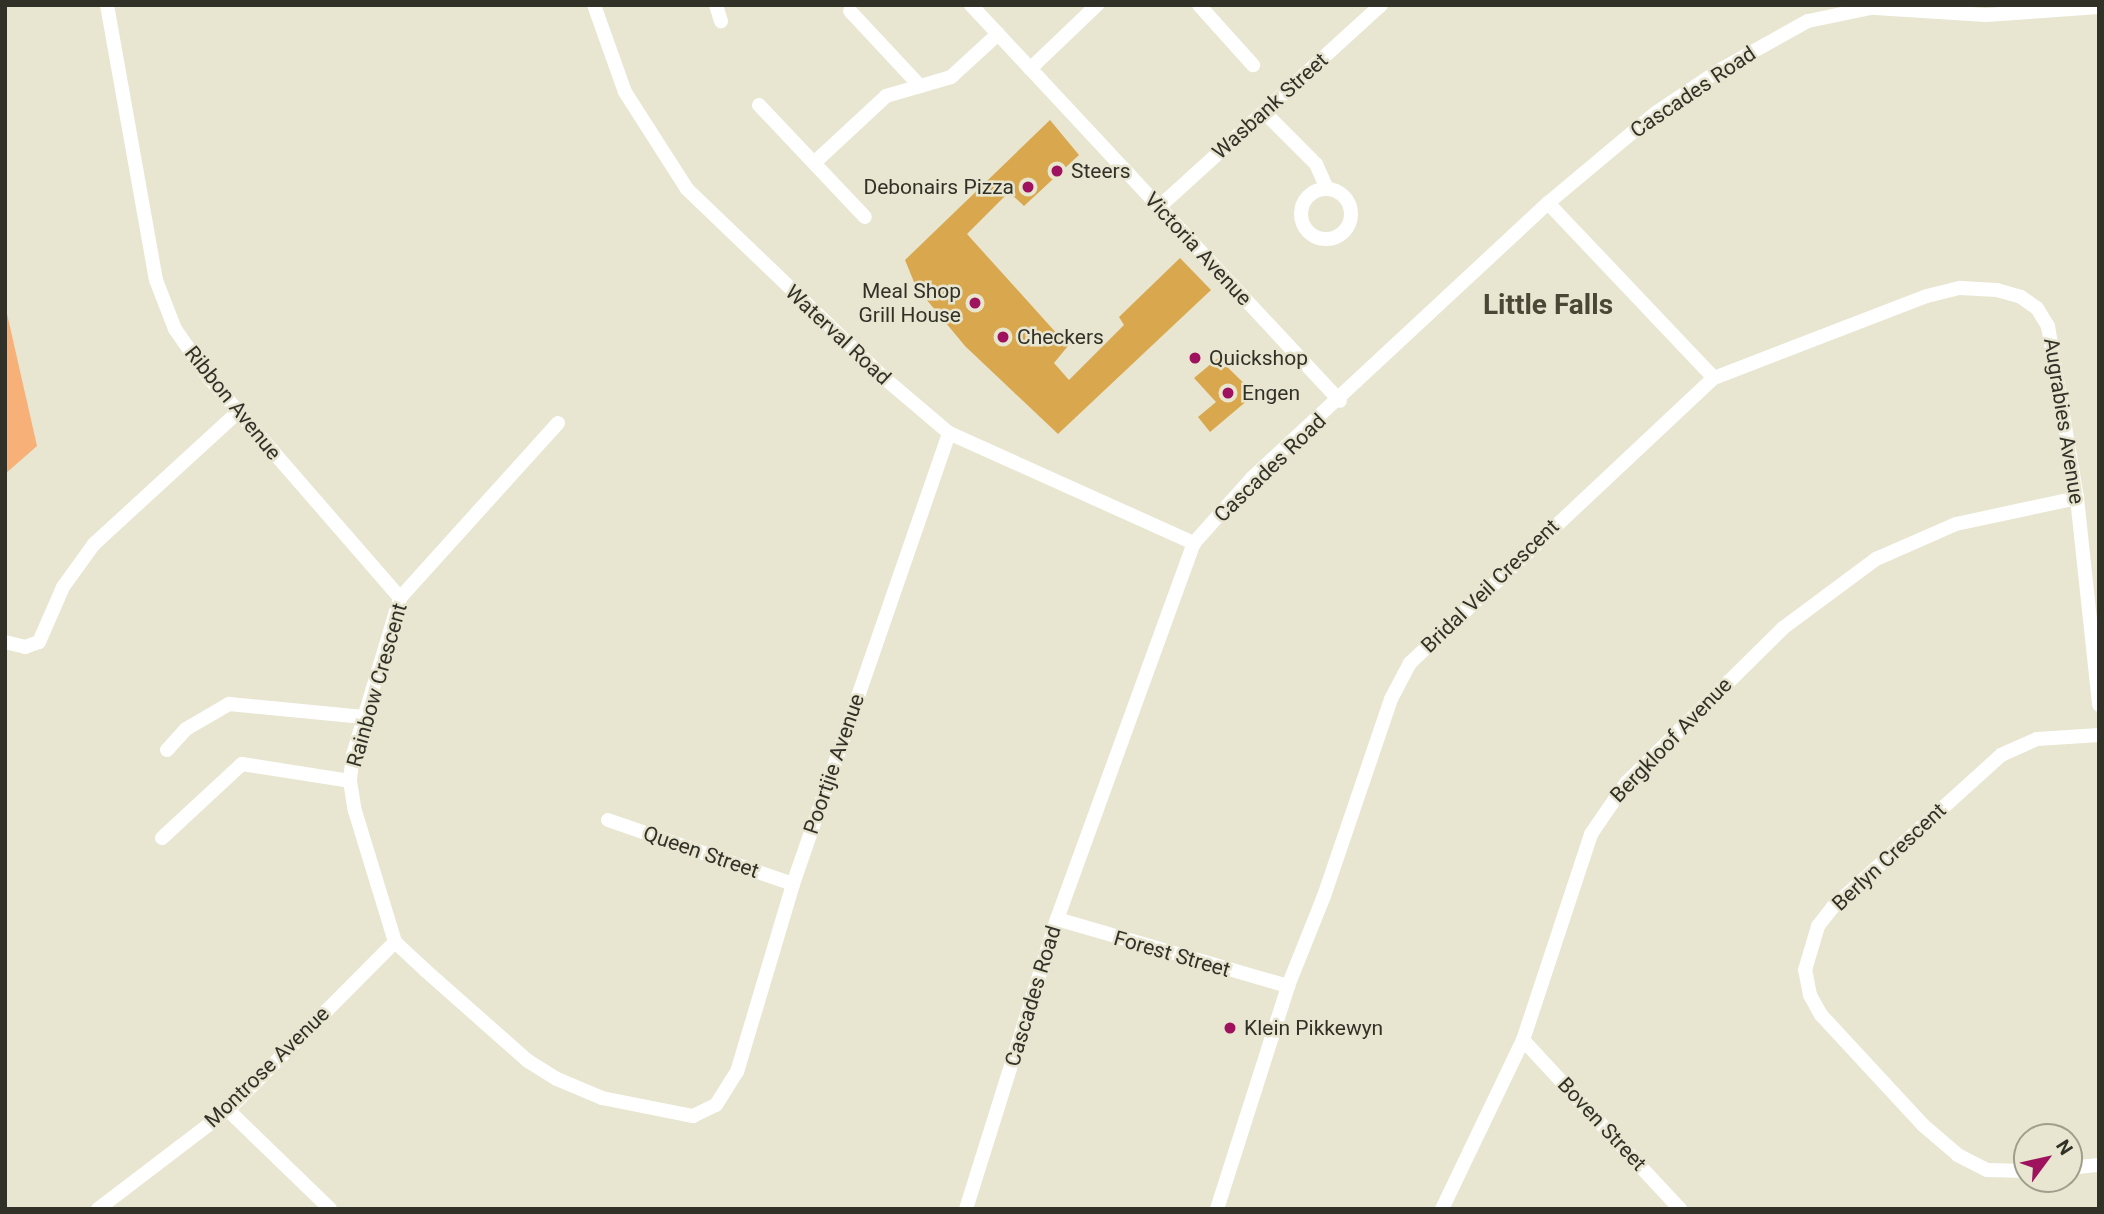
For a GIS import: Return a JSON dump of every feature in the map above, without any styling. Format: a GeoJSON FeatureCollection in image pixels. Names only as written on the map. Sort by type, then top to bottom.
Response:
{"type":"FeatureCollection","features":[{"type":"Feature","properties":{"kind":"street","name":"Ribbon Avenue"},"geometry":{"type":"LineString","coordinates":[[107,5],[164,305],[192,356],[400,598]]}},
{"type":"Feature","properties":{"kind":"street","name":"Waterval Road"},"geometry":{"type":"LineString","coordinates":[[594,5],[625,92],[688,188],[883,377],[949,433],[1194,543]]}},
{"type":"Feature","properties":{"kind":"street"},"geometry":{"type":"LineString","coordinates":[[716,5],[721,21]]}},
{"type":"Feature","properties":{"kind":"street","name":"Victoria Avenue"},"geometry":{"type":"LineString","coordinates":[[971,5],[1340,401]]}},
{"type":"Feature","properties":{"kind":"street"},"geometry":{"type":"LineString","coordinates":[[1030,69],[1097,5]]}},
{"type":"Feature","properties":{"kind":"street"},"geometry":{"type":"LineString","coordinates":[[1199,5],[1254,65]]}},
{"type":"Feature","properties":{"kind":"street","name":"Wasbank Street"},"geometry":{"type":"LineString","coordinates":[[1160,207],[1381,5]]}},
{"type":"Feature","properties":{"kind":"street","name":"Cascades Road"},"geometry":{"type":"LineString","coordinates":[[966,1209],[1057,919],[1194,543],[1252,478],[1340,401],[1548,203],[1657,112],[1718,71],[1808,21],[1879,7],[1986,15],[2099,7]]}},
{"type":"Feature","properties":{"kind":"street"},"geometry":{"type":"LineString","coordinates":[[850,10],[920,86]]}},
{"type":"Feature","properties":{"kind":"street"},"geometry":{"type":"LineString","coordinates":[[814,163],[886,96],[951,77],[998,34]]}},
{"type":"Feature","properties":{"kind":"street"},"geometry":{"type":"LineString","coordinates":[[759,105],[865,218]]}},
{"type":"Feature","properties":{"kind":"street"},"geometry":{"type":"LineString","coordinates":[[1265,112],[1316,164],[1327,189]]}},
{"type":"Feature","properties":{"kind":"street"},"geometry":{"type":"LineString","coordinates":[[1548,203],[1714,378]]}},
{"type":"Feature","properties":{"kind":"street","name":"Bridal Veil Crescent"},"geometry":{"type":"LineString","coordinates":[[1220,1208],[1288,986],[1324,896],[1391,699],[1410,663],[1714,378],[1927,296],[1960,288],[1997,290],[2021,297],[2036,308]]}},
{"type":"Feature","properties":{"kind":"street","name":"Augrabies Avenue"},"geometry":{"type":"LineString","coordinates":[[2036,308],[2048,326],[2077,498],[2099,705]]}},
{"type":"Feature","properties":{"kind":"street"},"geometry":{"type":"LineString","coordinates":[[5,642],[25,647],[39,642],[63,587],[94,544],[238,412]]}},
{"type":"Feature","properties":{"kind":"street","name":"Rainbow Crescent"},"geometry":{"type":"LineString","coordinates":[[395,942],[355,811],[350,781],[363,718],[400,598],[558,423]]}},
{"type":"Feature","properties":{"kind":"street","name":"Poortjie Avenue"},"geometry":{"type":"LineString","coordinates":[[395,942],[528,1061],[556,1079],[602,1098],[658,1112],[693,1116],[725,1096],[737,1072],[793,884],[949,433]]}},
{"type":"Feature","properties":{"kind":"street","name":"Bergkloof Avenue"},"geometry":{"type":"LineString","coordinates":[[1442,1209],[1523,1040],[1591,834],[1605,809],[1659,748],[1783,628],[1876,559],[1956,524],[2077,498]]}},
{"type":"Feature","properties":{"kind":"street"},"geometry":{"type":"LineString","coordinates":[[167,750],[186,729],[229,704],[363,718]]}},
{"type":"Feature","properties":{"kind":"street","name":"Berlyn Crescent"},"geometry":{"type":"LineString","coordinates":[[2013,1171],[1987,1170],[1958,1155],[1923,1125],[1821,1015],[1810,995],[1805,970],[1818,926],[1833,907],[2001,755],[2037,739],[2099,735]]}},
{"type":"Feature","properties":{"kind":"street"},"geometry":{"type":"LineString","coordinates":[[162,838],[242,764],[350,781]]}},
{"type":"Feature","properties":{"kind":"street","name":"Queen Street"},"geometry":{"type":"LineString","coordinates":[[608,820],[793,884]]}},
{"type":"Feature","properties":{"kind":"street","name":"Forest Street"},"geometry":{"type":"LineString","coordinates":[[1057,919],[1288,986]]}},
{"type":"Feature","properties":{"kind":"street","name":"Montrose Avenue"},"geometry":{"type":"LineString","coordinates":[[98,1209],[228,1110],[395,942]]}},
{"type":"Feature","properties":{"kind":"street","name":"Boven Street"},"geometry":{"type":"LineString","coordinates":[[1523,1040],[1680,1209]]}},
{"type":"Feature","properties":{"kind":"street"},"geometry":{"type":"LineString","coordinates":[[228,1110],[330,1209]]}},
{"type":"Feature","properties":{"kind":"shaded area"},"geometry":{"type":"Polygon","coordinates":[[[5,305],[37,446],[5,474],[5,305]]]}},
{"type":"Feature","properties":{"kind":"building"},"geometry":{"type":"Polygon","coordinates":[[[1050,120],[1079,155],[1024,206],[1009,192],[967,234],[1068,346],[1054,363],[1069,380],[1124,325],[1119,317],[1180,258],[1211,290],[1058,434],[965,346],[916,287],[905,260],[1050,120]]]}},
{"type":"Feature","properties":{"kind":"building"},"geometry":{"type":"Polygon","coordinates":[[[1218,358],[1255,394],[1210,432],[1198,417],[1216,402],[1194,378],[1218,358]]]}},
{"type":"Feature","properties":{"kind":"place","name":"Steers"},"geometry":{"type":"Point","coordinates":[1057,171]}},
{"type":"Feature","properties":{"kind":"place","name":"Debonairs Pizza"},"geometry":{"type":"Point","coordinates":[1028,187]}},
{"type":"Feature","properties":{"kind":"place","name":"Meal Shop Grill House"},"geometry":{"type":"Point","coordinates":[975,303]}},
{"type":"Feature","properties":{"kind":"place","name":"Checkers"},"geometry":{"type":"Point","coordinates":[1003,337]}},
{"type":"Feature","properties":{"kind":"place","name":"Quickshop"},"geometry":{"type":"Point","coordinates":[1195,358]}},
{"type":"Feature","properties":{"kind":"place","name":"Engen"},"geometry":{"type":"Point","coordinates":[1228,393]}},
{"type":"Feature","properties":{"kind":"place","name":"Klein Pikkewyn"},"geometry":{"type":"Point","coordinates":[1230,1028]}},
{"type":"Feature","properties":{"kind":"district","name":"Little Falls"},"geometry":{"type":"Point","coordinates":[1548,305]}}]}
